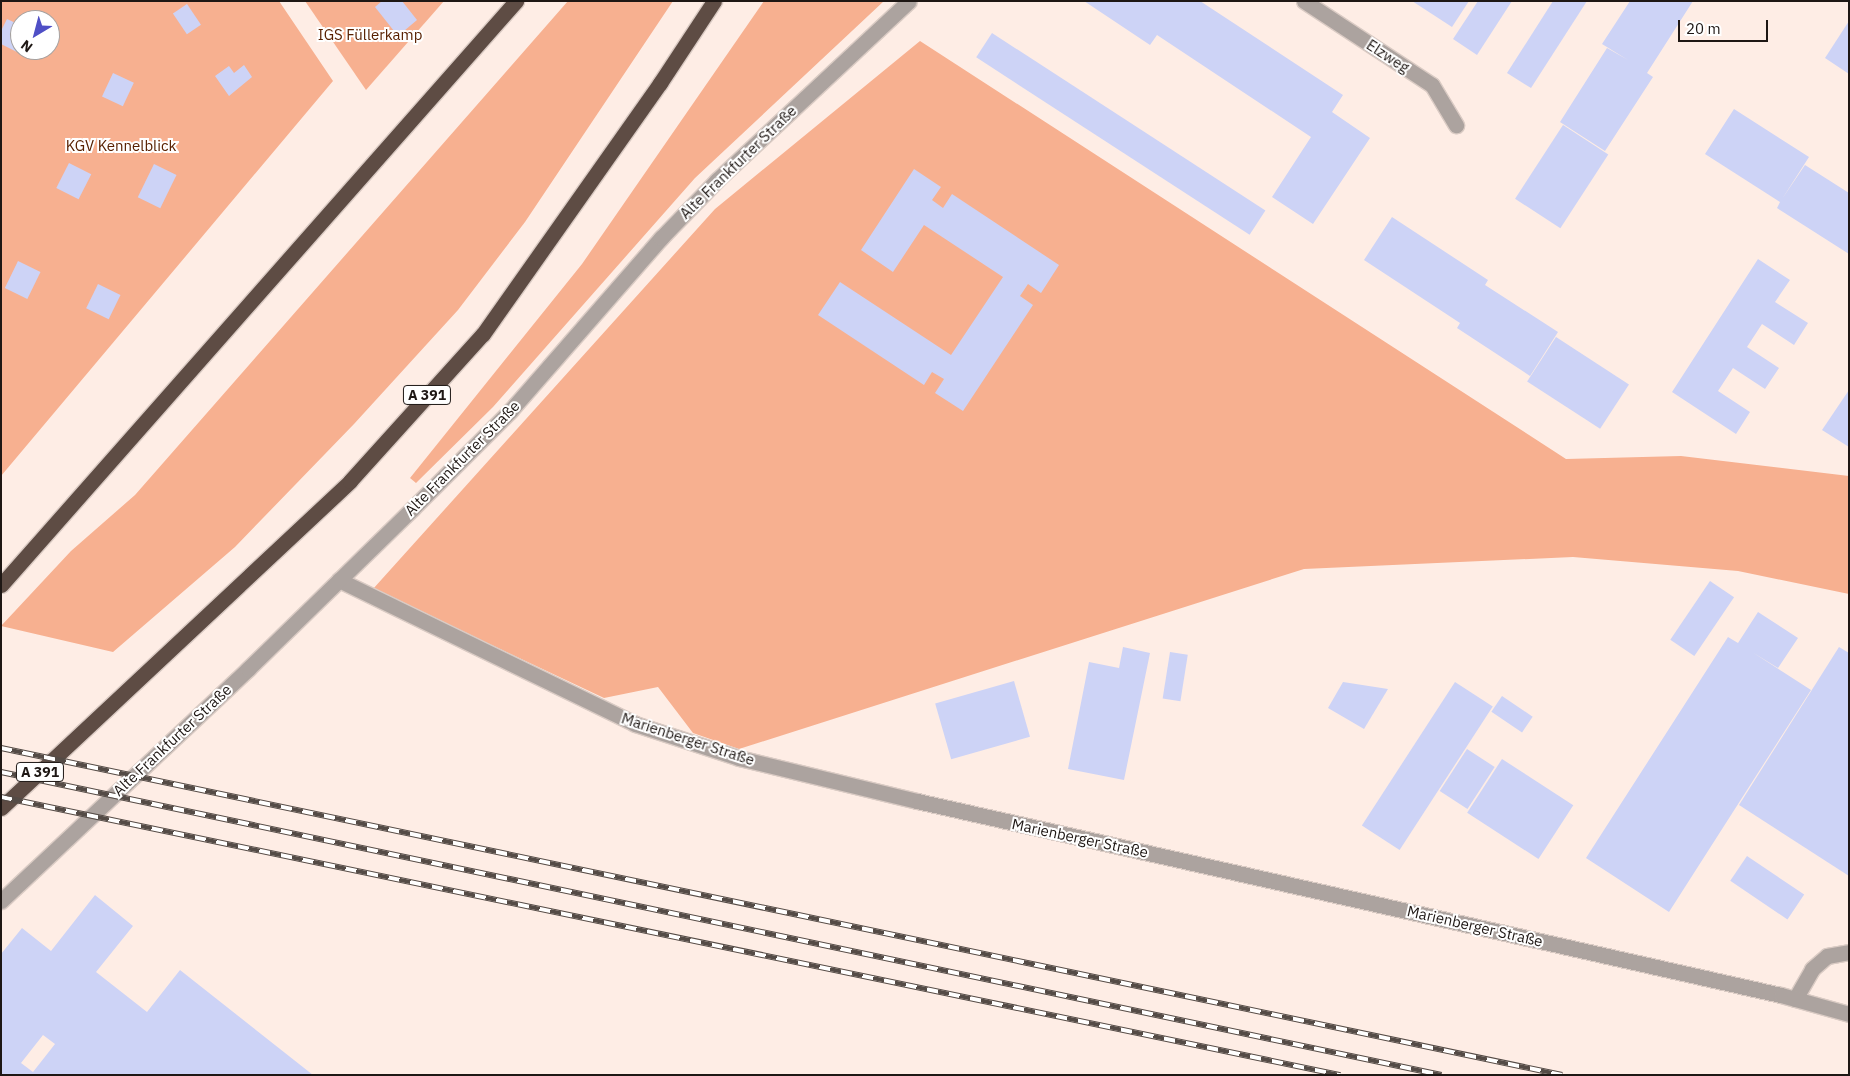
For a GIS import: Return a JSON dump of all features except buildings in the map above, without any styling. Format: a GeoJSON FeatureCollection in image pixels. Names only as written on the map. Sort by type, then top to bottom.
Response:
{"type":"FeatureCollection","features":[{"type":"Feature","properties":{"kind":"highway"},"geometry":{"type":"LineString","coordinates":[[1,585],[516,1]]}},
{"type":"Feature","properties":{"kind":"highway","name":"A 391"},"geometry":{"type":"LineString","coordinates":[[1,808],[350,481],[483,334],[660,83],[714,1]]}},
{"type":"Feature","properties":{"kind":"street","name":"Alte Frankfurter Straße"},"geometry":{"type":"LineString","coordinates":[[1,901],[339,580],[510,411],[661,238],[717,180],[909,1]]}},
{"type":"Feature","properties":{"kind":"street","name":"Elzweg"},"geometry":{"type":"LineString","coordinates":[[1304,1],[1432,85],[1456,125]]}},
{"type":"Feature","properties":{"kind":"street","name":"Marienberger Straße"},"geometry":{"type":"LineString","coordinates":[[339,580],[635,724],[739,758],[917,802],[1795,999],[1849,1014]]}},
{"type":"Feature","properties":{"kind":"street"},"geometry":{"type":"LineString","coordinates":[[1795,999],[1812,969],[1827,956],[1849,952]]}},
{"type":"Feature","properties":{"kind":"green space","name":"KGV Kennelblick"},"geometry":{"type":"Polygon","coordinates":[[[1,1],[279,1],[333,81],[1,476],[1,1]]]}},
{"type":"Feature","properties":{"kind":"green space","name":"IGS Füllerkamp"},"geometry":{"type":"Polygon","coordinates":[[[305,1],[444,1],[366,90],[305,1]]]}},
{"type":"Feature","properties":{"kind":"green space"},"geometry":{"type":"Polygon","coordinates":[[[568,1],[673,1],[525,222],[458,310],[354,424],[235,547],[113,652],[1,626],[71,551],[135,495],[568,1]]]}},
{"type":"Feature","properties":{"kind":"green space"},"geometry":{"type":"Polygon","coordinates":[[[764,1],[884,1],[695,178],[493,407],[416,483],[410,478],[582,264],[764,1]]]}},
{"type":"Feature","properties":{"kind":"green space"},"geometry":{"type":"Polygon","coordinates":[[[920,41],[1566,459],[1681,456],[1849,476],[1849,594],[1738,571],[1573,557],[1304,569],[739,749],[693,733],[658,687],[604,698],[373,589],[715,209],[920,41]]]}},
{"type":"Feature","properties":{"kind":"railway"},"geometry":{"type":"LineString","coordinates":[[1,748],[1562,1075]]}},
{"type":"Feature","properties":{"kind":"railway"},"geometry":{"type":"LineString","coordinates":[[1,772],[1441,1075]]}},
{"type":"Feature","properties":{"kind":"railway"},"geometry":{"type":"LineString","coordinates":[[1,797],[1340,1075]]}}]}
